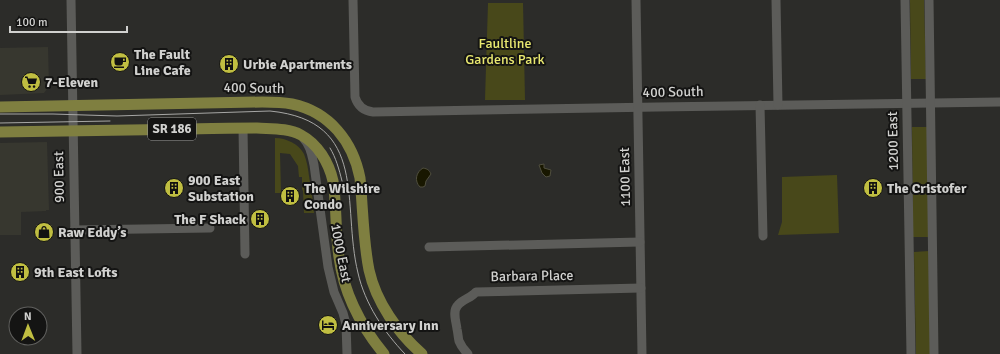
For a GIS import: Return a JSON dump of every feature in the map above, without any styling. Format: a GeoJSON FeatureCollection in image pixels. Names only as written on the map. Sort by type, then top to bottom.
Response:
{"type":"FeatureCollection","features":[{"type":"Feature","properties":{"kind":"main road","name":"400 South"},"geometry":{"type":"LineString","coordinates":[[0,107],[277,102],[304,107],[315,112],[335,127],[353,155],[358,167],[360,178],[369,271],[381,302],[410,344],[422,354]]}},
{"type":"Feature","properties":{"kind":"main road","name":"SR 186"},"geometry":{"type":"LineString","coordinates":[[0,132],[243,128],[286,130],[301,135],[312,142],[321,153],[328,167],[335,198],[339,257],[344,279],[351,302],[360,321],[372,340],[384,354]]}},
{"type":"Feature","properties":{"kind":"street","name":"900 East"},"geometry":{"type":"LineString","coordinates":[[71,0],[77,354]]}},
{"type":"Feature","properties":{"kind":"street","name":"400 South"},"geometry":{"type":"LineString","coordinates":[[353,0],[355,97],[357,104],[367,111],[1000,102]]}},
{"type":"Feature","properties":{"kind":"street","name":"1100 East"},"geometry":{"type":"LineString","coordinates":[[636,0],[642,354]]}},
{"type":"Feature","properties":{"kind":"street"},"geometry":{"type":"LineString","coordinates":[[776,0],[778,105]]}},
{"type":"Feature","properties":{"kind":"street","name":"1200 East"},"geometry":{"type":"LineString","coordinates":[[905,0],[911,354]]}},
{"type":"Feature","properties":{"kind":"street"},"geometry":{"type":"LineString","coordinates":[[929,0],[934,354]]}},
{"type":"Feature","properties":{"kind":"street"},"geometry":{"type":"LineString","coordinates":[[760,106],[762,236]]}},
{"type":"Feature","properties":{"kind":"street"},"geometry":{"type":"LineString","coordinates":[[243,128],[245,254]]}},
{"type":"Feature","properties":{"kind":"street","name":"1000 East"},"geometry":{"type":"LineString","coordinates":[[301,135],[307,142],[314,165],[328,267],[334,292],[346,324],[347,354]]}},
{"type":"Feature","properties":{"kind":"street"},"geometry":{"type":"LineString","coordinates":[[74,230],[210,228]]}},
{"type":"Feature","properties":{"kind":"street"},"geometry":{"type":"LineString","coordinates":[[428,247],[640,242]]}},
{"type":"Feature","properties":{"kind":"street","name":"Barbara Place"},"geometry":{"type":"LineString","coordinates":[[468,354],[462,347],[458,338],[455,311],[458,305],[476,292],[641,288]]}},
{"type":"Feature","properties":{"kind":"shaded area"},"geometry":{"type":"Polygon","coordinates":[[[48,47],[49,86],[44,93],[0,95],[0,48],[48,47]]]}},
{"type":"Feature","properties":{"kind":"shaded area"},"geometry":{"type":"Polygon","coordinates":[[[47,142],[49,210],[21,212],[21,235],[0,235],[0,143],[47,142]]]}},
{"type":"Feature","properties":{"kind":"shaded area"},"geometry":{"type":"Polygon","coordinates":[[[544,164],[544,168],[551,170],[550,176],[546,177],[542,173],[539,165],[544,164]]]}},
{"type":"Feature","properties":{"kind":"shaded area"},"geometry":{"type":"Polygon","coordinates":[[[423,168],[428,170],[431,174],[426,181],[425,186],[420,187],[416,179],[417,174],[423,168]]]}},
{"type":"Feature","properties":{"kind":"green space"},"geometry":{"type":"Polygon","coordinates":[[[910,0],[924,0],[926,79],[911,79],[910,0]]]}},
{"type":"Feature","properties":{"kind":"green space","name":"Faultline Gardens Park"},"geometry":{"type":"Polygon","coordinates":[[[488,3],[523,3],[525,100],[485,100],[488,3]]]}},
{"type":"Feature","properties":{"kind":"green space"},"geometry":{"type":"Polygon","coordinates":[[[912,127],[927,127],[929,237],[913,237],[912,127]]]}},
{"type":"Feature","properties":{"kind":"green space"},"geometry":{"type":"Polygon","coordinates":[[[275,138],[292,142],[302,150],[308,168],[314,213],[304,213],[302,177],[299,177],[298,166],[290,154],[280,153],[281,193],[275,193],[275,138]]]}},
{"type":"Feature","properties":{"kind":"green space"},"geometry":{"type":"Polygon","coordinates":[[[837,175],[839,233],[778,235],[782,222],[782,177],[837,175]]]}},
{"type":"Feature","properties":{"kind":"green space"},"geometry":{"type":"Polygon","coordinates":[[[929,251],[931,354],[916,354],[914,252],[929,251]]]}},
{"type":"Feature","properties":{"kind":"tram line"},"geometry":{"type":"LineString","coordinates":[[0,114],[117,116],[270,111],[302,118],[324,131],[337,148],[345,170],[349,194],[353,247],[358,273],[365,296],[376,317],[405,354]]}},
{"type":"Feature","properties":{"kind":"tram line"},"geometry":{"type":"LineString","coordinates":[[0,123],[110,121]]}},
{"type":"Feature","properties":{"kind":"tram line"},"geometry":{"type":"LineString","coordinates":[[330,148],[336,160],[342,181]]}},
{"type":"Feature","properties":{"kind":"place","name":"The Fault Line Cafe"},"geometry":{"type":"Point","coordinates":[120,62]}},
{"type":"Feature","properties":{"kind":"place","name":"Urbie Apartments"},"geometry":{"type":"Point","coordinates":[229,64]}},
{"type":"Feature","properties":{"kind":"place","name":"7-Eleven"},"geometry":{"type":"Point","coordinates":[31,82]}},
{"type":"Feature","properties":{"kind":"place","name":"900 East Substation"},"geometry":{"type":"Point","coordinates":[174,188]}},
{"type":"Feature","properties":{"kind":"place","name":"The Cristofer"},"geometry":{"type":"Point","coordinates":[873,188]}},
{"type":"Feature","properties":{"kind":"place","name":"The Wilshire Condo"},"geometry":{"type":"Point","coordinates":[290,196]}},
{"type":"Feature","properties":{"kind":"place","name":"The F Shack"},"geometry":{"type":"Point","coordinates":[260,219]}},
{"type":"Feature","properties":{"kind":"place","name":"Raw Eddy’s"},"geometry":{"type":"Point","coordinates":[44,232]}},
{"type":"Feature","properties":{"kind":"place","name":"9th East Lofts"},"geometry":{"type":"Point","coordinates":[20,272]}},
{"type":"Feature","properties":{"kind":"place","name":"Anniversary Inn"},"geometry":{"type":"Point","coordinates":[328,325]}}]}
